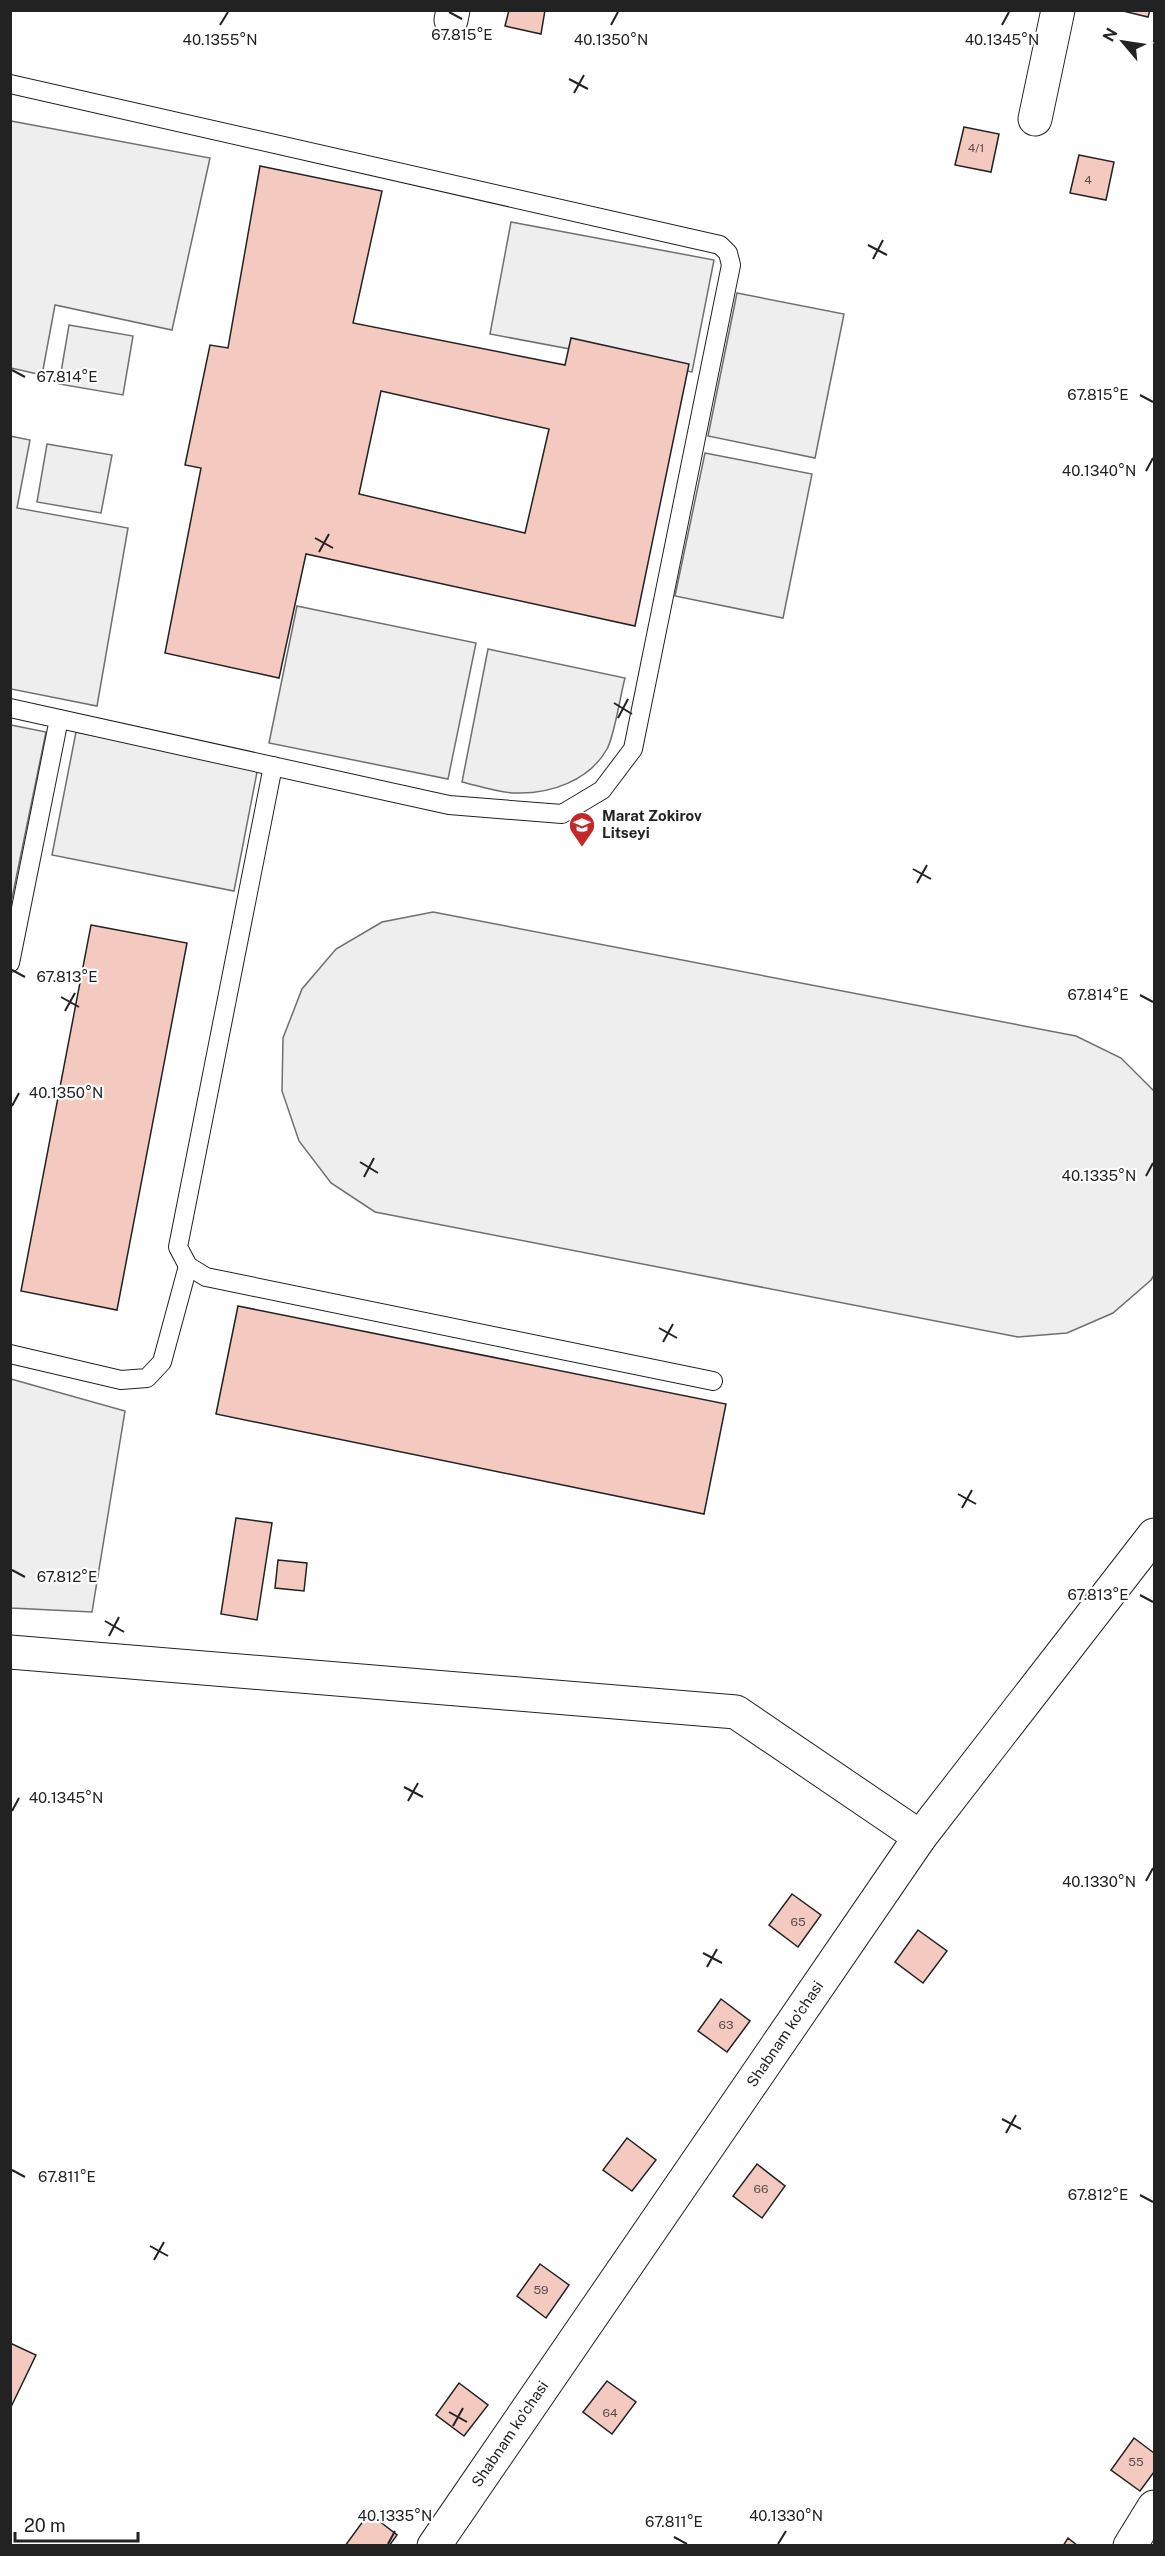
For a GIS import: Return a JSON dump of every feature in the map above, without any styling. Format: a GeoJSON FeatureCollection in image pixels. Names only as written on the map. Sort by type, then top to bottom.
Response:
{"type":"FeatureCollection","features":[{"type":"Feature","properties":{"kind":"street"},"geometry":{"type":"LineString","coordinates":[[1035,119],[1058,10]]}},
{"type":"Feature","properties":{"kind":"street","name":"Shabnam ko'chasi"},"geometry":{"type":"LineString","coordinates":[[434,2546],[920,1837],[1155,1535]]}},
{"type":"Feature","properties":{"kind":"street"},"geometry":{"type":"LineString","coordinates":[[10,1652],[736,1712],[920,1837]]}},
{"type":"Feature","properties":{"kind":"street"},"geometry":{"type":"LineString","coordinates":[[1130,2546],[1155,2508]]}},
{"type":"Feature","properties":{"kind":"lane"},"geometry":{"type":"LineString","coordinates":[[10,84],[720,245],[728,253],[730,265],[633,749],[602,790],[562,814],[449,805],[10,708]]}},
{"type":"Feature","properties":{"kind":"lane"},"geometry":{"type":"LineString","coordinates":[[10,963],[59,719]]}},
{"type":"Feature","properties":{"kind":"lane"},"geometry":{"type":"LineString","coordinates":[[273,766],[178,1247],[188,1266],[206,1276],[713,1381]]}},
{"type":"Feature","properties":{"kind":"lane"},"geometry":{"type":"LineString","coordinates":[[10,1354],[121,1380],[147,1378],[162,1362],[188,1266]]}},
{"type":"Feature","properties":{"kind":"shaded area"},"geometry":{"type":"Polygon","coordinates":[[[11,121],[210,158],[172,330],[55,305],[42,375],[11,368],[11,121]]]}},
{"type":"Feature","properties":{"kind":"shaded area"},"geometry":{"type":"Polygon","coordinates":[[[511,222],[714,260],[692,372],[490,334],[511,222]]]}},
{"type":"Feature","properties":{"kind":"shaded area"},"geometry":{"type":"Polygon","coordinates":[[[737,293],[844,314],[815,458],[708,436],[737,293]]]}},
{"type":"Feature","properties":{"kind":"shaded area"},"geometry":{"type":"Polygon","coordinates":[[[69,325],[133,336],[123,395],[59,384],[69,325]]]}},
{"type":"Feature","properties":{"kind":"shaded area"},"geometry":{"type":"Polygon","coordinates":[[[10,436],[30,440],[17,508],[128,528],[97,706],[11,689],[10,436]]]}},
{"type":"Feature","properties":{"kind":"shaded area"},"geometry":{"type":"Polygon","coordinates":[[[47,444],[112,455],[101,513],[37,502],[47,444]]]}},
{"type":"Feature","properties":{"kind":"shaded area"},"geometry":{"type":"Polygon","coordinates":[[[705,453],[812,474],[783,618],[675,596],[705,453]]]}},
{"type":"Feature","properties":{"kind":"shaded area"},"geometry":{"type":"Polygon","coordinates":[[[297,606],[476,643],[448,779],[269,743],[297,606]]]}},
{"type":"Feature","properties":{"kind":"shaded area"},"geometry":{"type":"Polygon","coordinates":[[[488,649],[625,678],[610,742],[590,770],[555,788],[529,793],[503,792],[462,782],[488,649]]]}},
{"type":"Feature","properties":{"kind":"shaded area"},"geometry":{"type":"Polygon","coordinates":[[[10,725],[46,732],[11,903],[10,725]]]}},
{"type":"Feature","properties":{"kind":"shaded area"},"geometry":{"type":"Polygon","coordinates":[[[76,732],[258,767],[234,891],[52,855],[76,732]]]}},
{"type":"Feature","properties":{"kind":"shaded area"},"geometry":{"type":"Polygon","coordinates":[[[433,912],[1076,1036],[1121,1058],[1154,1091],[1154,1275],[1113,1313],[1067,1333],[1018,1337],[375,1212],[331,1183],[299,1141],[282,1091],[283,1038],[302,989],[336,949],[382,922],[433,912]]]}},
{"type":"Feature","properties":{"kind":"shaded area"},"geometry":{"type":"Polygon","coordinates":[[[11,1379],[125,1411],[92,1612],[11,1608],[11,1379]]]}},
{"type":"Feature","properties":{"kind":"building"},"geometry":{"type":"Polygon","coordinates":[[[509,10],[545,10],[541,34],[505,26],[509,10]]]}},
{"type":"Feature","properties":{"kind":"building"},"geometry":{"type":"Polygon","coordinates":[[[1119,10],[1150,10],[1148,17],[1119,10]]]}},
{"type":"Feature","properties":{"kind":"building"},"geometry":{"type":"Polygon","coordinates":[[[964,127],[999,134],[991,172],[955,165],[964,127]]]}},
{"type":"Feature","properties":{"kind":"building"},"geometry":{"type":"Polygon","coordinates":[[[1079,155],[1114,162],[1106,200],[1070,193],[1079,155]]]}},
{"type":"Feature","properties":{"kind":"building"},"geometry":{"type":"Polygon","coordinates":[[[260,166],[382,191],[353,323],[565,365],[571,338],[689,364],[635,626],[306,554],[279,678],[165,653],[201,468],[185,465],[210,345],[228,348],[260,166]],[[381,391],[359,494],[525,533],[549,429],[381,391]]]}},
{"type":"Feature","properties":{"kind":"building"},"geometry":{"type":"Polygon","coordinates":[[[91,925],[187,943],[117,1310],[21,1291],[91,925]]]}},
{"type":"Feature","properties":{"kind":"building"},"geometry":{"type":"Polygon","coordinates":[[[238,1306],[726,1404],[704,1514],[216,1414],[238,1306]]]}},
{"type":"Feature","properties":{"kind":"building"},"geometry":{"type":"Polygon","coordinates":[[[236,1518],[272,1523],[257,1620],[221,1614],[236,1518]]]}},
{"type":"Feature","properties":{"kind":"building"},"geometry":{"type":"Polygon","coordinates":[[[278,1560],[307,1563],[304,1591],[275,1588],[278,1560]]]}},
{"type":"Feature","properties":{"kind":"building"},"geometry":{"type":"Polygon","coordinates":[[[792,1894],[821,1915],[798,1947],[769,1925],[792,1894]]]}},
{"type":"Feature","properties":{"kind":"building"},"geometry":{"type":"Polygon","coordinates":[[[918,1930],[947,1951],[923,1983],[895,1962],[918,1930]]]}},
{"type":"Feature","properties":{"kind":"building"},"geometry":{"type":"Polygon","coordinates":[[[721,1999],[750,2021],[727,2052],[698,2031],[721,1999]]]}},
{"type":"Feature","properties":{"kind":"building"},"geometry":{"type":"Polygon","coordinates":[[[627,2138],[656,2160],[632,2191],[603,2170],[627,2138]]]}},
{"type":"Feature","properties":{"kind":"building"},"geometry":{"type":"Polygon","coordinates":[[[757,2164],[785,2186],[762,2218],[733,2196],[757,2164]]]}},
{"type":"Feature","properties":{"kind":"building"},"geometry":{"type":"Polygon","coordinates":[[[540,2264],[569,2285],[546,2318],[517,2296],[540,2264]]]}},
{"type":"Feature","properties":{"kind":"building"},"geometry":{"type":"Polygon","coordinates":[[[10,2343],[36,2355],[10,2409],[10,2343]]]}},
{"type":"Feature","properties":{"kind":"building"},"geometry":{"type":"Polygon","coordinates":[[[607,2381],[636,2402],[612,2434],[583,2412],[607,2381]]]}},
{"type":"Feature","properties":{"kind":"building"},"geometry":{"type":"Polygon","coordinates":[[[459,2383],[488,2405],[464,2436],[436,2415],[459,2383]]]}},
{"type":"Feature","properties":{"kind":"building"},"geometry":{"type":"Polygon","coordinates":[[[1134,2438],[1154,2453],[1154,2472],[1140,2491],[1111,2470],[1134,2438]]]}},
{"type":"Feature","properties":{"kind":"building"},"geometry":{"type":"Polygon","coordinates":[[[369,2513],[397,2535],[389,2546],[345,2546],[369,2513]]]}},
{"type":"Feature","properties":{"kind":"building"},"geometry":{"type":"Polygon","coordinates":[[[1068,2538],[1078,2546],[1063,2546],[1068,2538]]]}},
{"type":"Feature","properties":{"kind":"place","name":"Marat Zokirov Litseyi"},"geometry":{"type":"Point","coordinates":[582,848]}}]}
